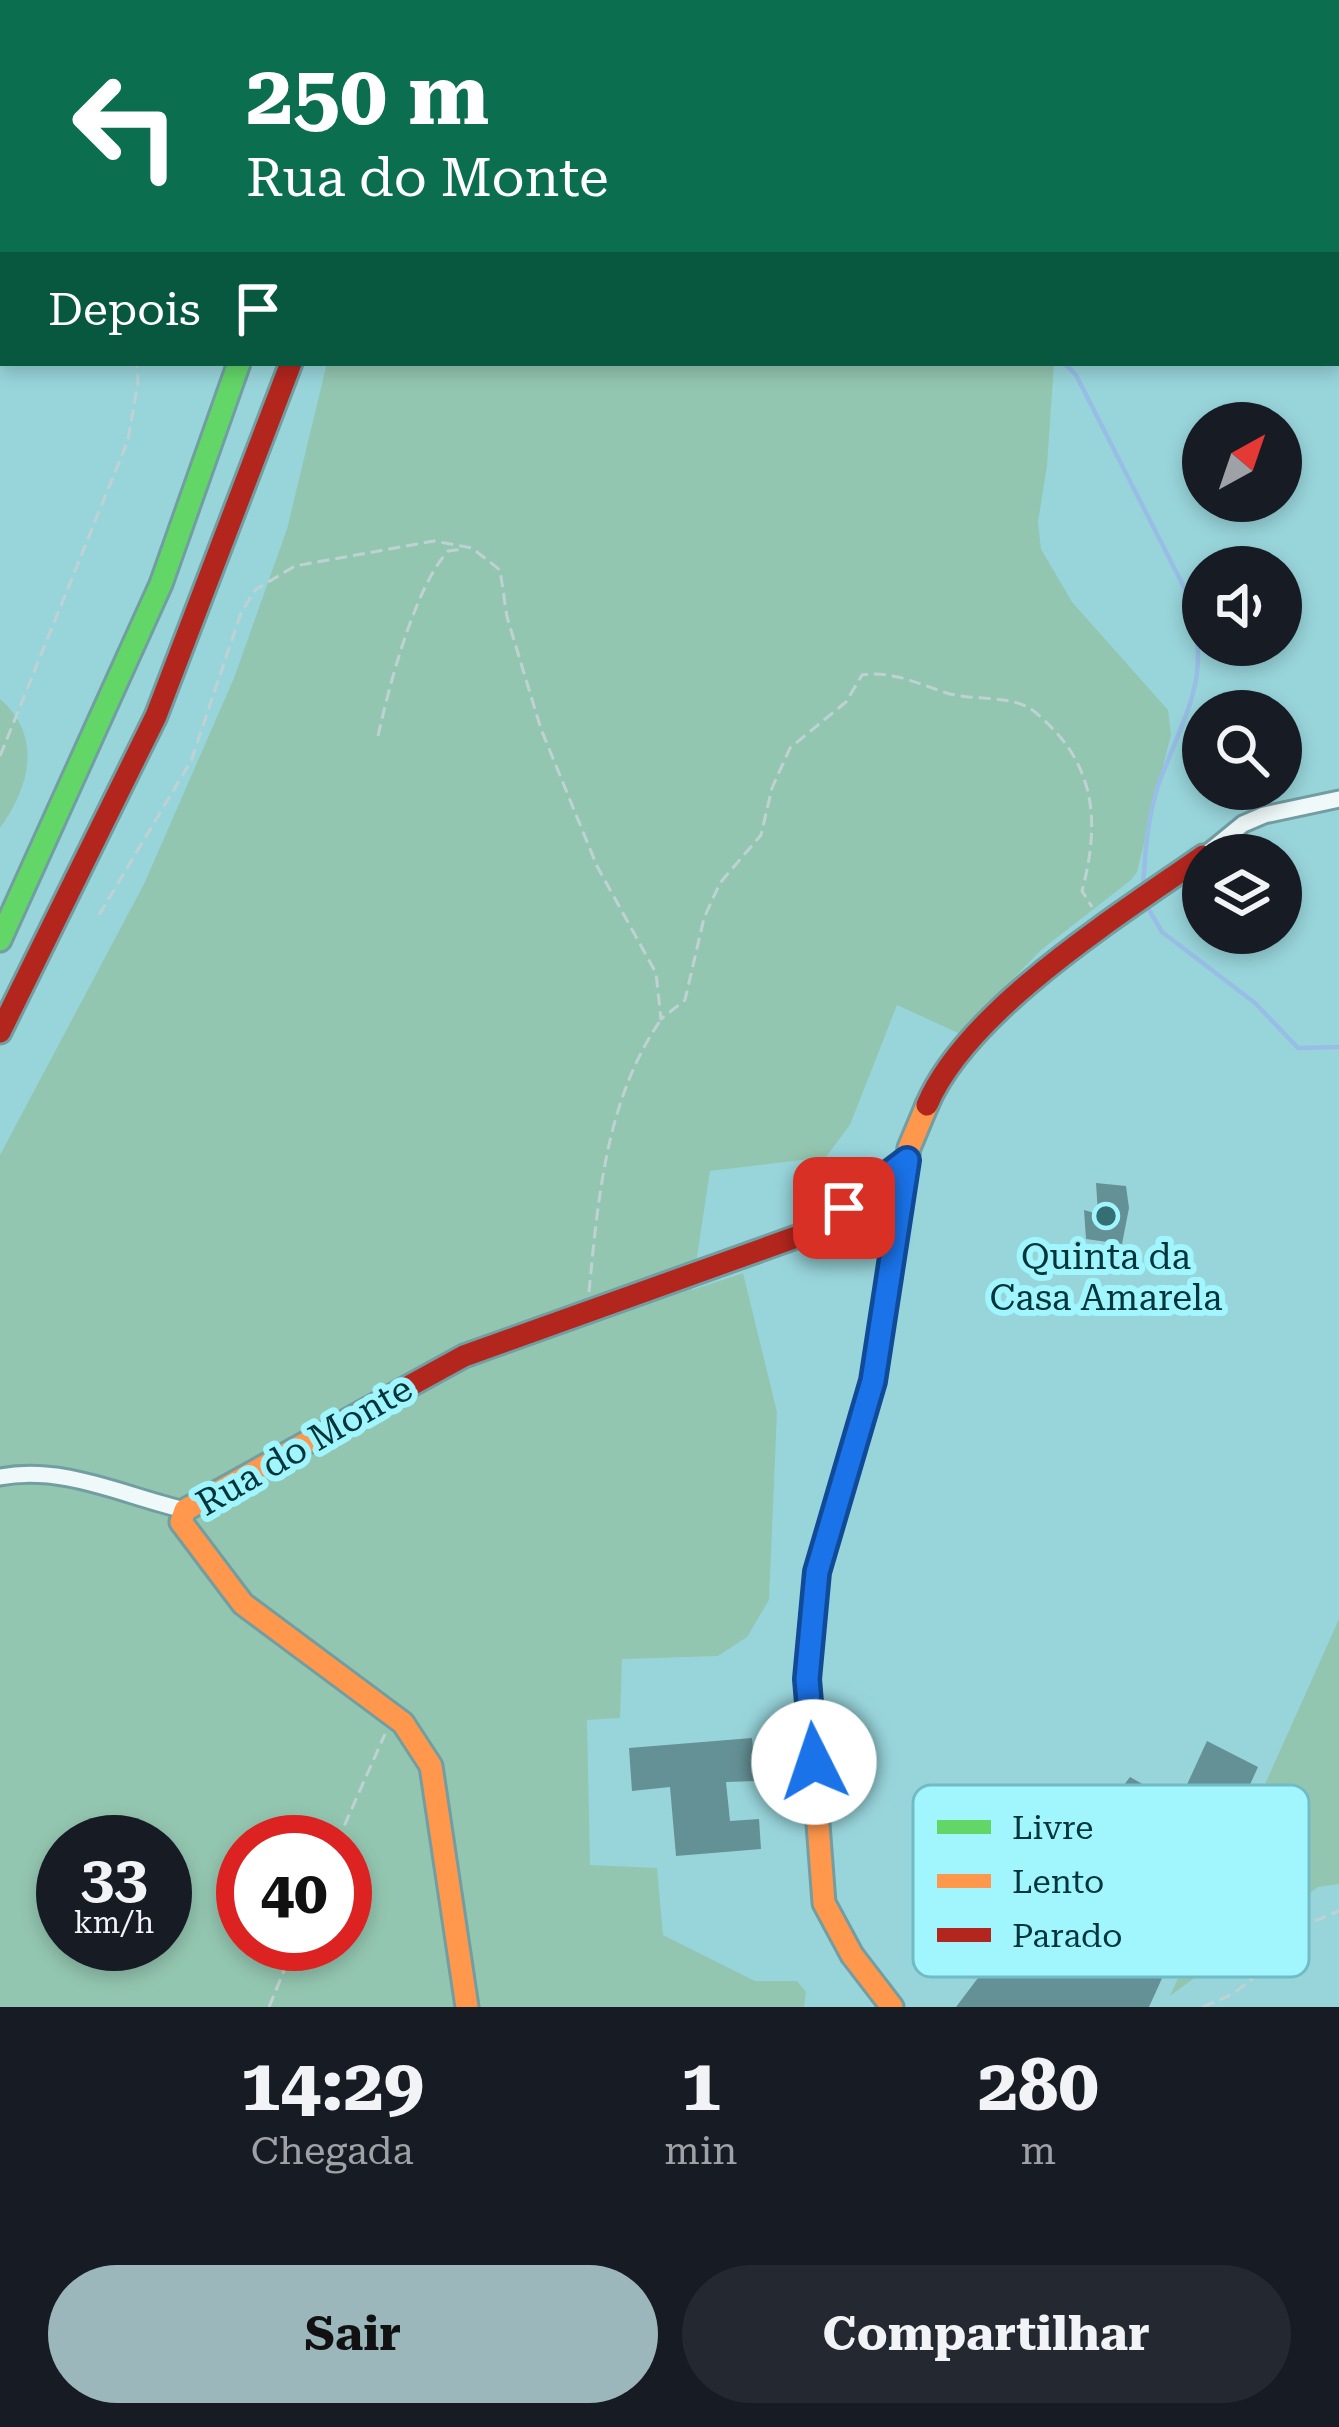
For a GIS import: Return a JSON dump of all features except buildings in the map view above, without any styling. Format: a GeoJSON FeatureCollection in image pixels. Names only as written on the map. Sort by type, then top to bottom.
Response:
{"type":"FeatureCollection","features":[{"type":"Feature","properties":{"kind":"main road"},"geometry":{"type":"LineString","coordinates":[[0,940],[111,705],[210,458],[239,366]]}},
{"type":"Feature","properties":{"kind":"main road"},"geometry":{"type":"LineString","coordinates":[[0,1032],[156,716],[289,369]]}},
{"type":"Feature","properties":{"kind":"main road"},"geometry":{"type":"LineString","coordinates":[[892,2007],[852,1955],[824,1903],[807,1679],[817,1572],[873,1381],[907,1160],[934,1089],[967,1044],[1063,954],[1182,871]]}},
{"type":"Feature","properties":{"kind":"main road","name":"Rua do Monte"},"geometry":{"type":"LineString","coordinates":[[467,2007],[431,1766],[396,1718],[243,1604],[181,1522],[185,1510],[464,1355],[813,1231],[907,1160]]}},
{"type":"Feature","properties":{"kind":"street"},"geometry":{"type":"LineString","coordinates":[[1231,834],[1264,815],[1339,799]]}},
{"type":"Feature","properties":{"kind":"street"},"geometry":{"type":"LineString","coordinates":[[0,1477],[26,1472],[97,1483],[185,1510]]}},
{"type":"Feature","properties":{"kind":"path"},"geometry":{"type":"LineString","coordinates":[[1207,0],[1269,0]]}},
{"type":"Feature","properties":{"kind":"path"},"geometry":{"type":"LineString","coordinates":[[0,755],[128,440],[139,382],[137,366]]}},
{"type":"Feature","properties":{"kind":"path"},"geometry":{"type":"LineString","coordinates":[[99,916],[191,760],[241,613],[255,590],[295,566],[434,541],[472,548],[500,570],[507,617],[541,729],[597,866],[656,973],[661,1019]]}},
{"type":"Feature","properties":{"kind":"path"},"geometry":{"type":"LineString","coordinates":[[378,736],[417,603],[433,567],[448,550],[472,548]]}},
{"type":"Feature","properties":{"kind":"path"},"geometry":{"type":"LineString","coordinates":[[587,1313],[604,1168],[636,1056],[661,1019],[685,1000],[704,918],[720,883],[761,835],[772,788],[790,748],[846,702],[862,675],[884,671],[956,696],[1022,704],[1072,748],[1089,791],[1092,851],[1082,891],[1097,915],[1093,934]]}},
{"type":"Feature","properties":{"kind":"path"},"geometry":{"type":"LineString","coordinates":[[348,1815],[377,1747],[396,1718]]}},
{"type":"Feature","properties":{"kind":"path"},"geometry":{"type":"LineString","coordinates":[[1309,1923],[1339,1911]]}},
{"type":"Feature","properties":{"kind":"path"},"geometry":{"type":"LineString","coordinates":[[269,2007],[284,1971]]}},
{"type":"Feature","properties":{"kind":"path"},"geometry":{"type":"LineString","coordinates":[[1203,2007],[1233,1994],[1254,1977]]}},
{"type":"Feature","properties":{"kind":"green space"},"geometry":{"type":"Polygon","coordinates":[[[326,366],[1054,366],[1038,522],[1041,549],[1072,602],[1168,710],[1171,734],[1137,872],[1041,950],[960,1034],[897,1005],[850,1125],[826,1157],[710,1171],[692,1290],[743,1273],[777,1412],[769,1600],[747,1637],[718,1656],[622,1659],[620,1718],[587,1720],[590,1865],[657,1868],[663,1935],[755,1981],[797,1981],[806,1992],[804,2007],[0,2007],[0,1155],[144,884],[234,678],[287,529],[326,366]]]}},
{"type":"Feature","properties":{"kind":"green space"},"geometry":{"type":"Polygon","coordinates":[[[0,699],[22,729],[27,762],[19,795],[0,828],[0,699]]]}},
{"type":"Feature","properties":{"kind":"green space"},"geometry":{"type":"Polygon","coordinates":[[[1339,1619],[1339,1884],[1309,1894],[1309,1785],[1265,1785],[1339,1619]]]}},
{"type":"Feature","properties":{"kind":"green space"},"geometry":{"type":"Polygon","coordinates":[[[1179,1977],[1196,1977],[1170,1996],[1179,1977]]]}},
{"type":"Feature","properties":{"kind":"waterway"},"geometry":{"type":"LineString","coordinates":[[1067,366],[1076,375],[1188,595],[1195,624],[1198,650],[1193,694],[1154,799],[1143,889]]}},
{"type":"Feature","properties":{"kind":"waterway"},"geometry":{"type":"LineString","coordinates":[[1148,908],[1162,932],[1255,1003],[1298,1048],[1339,1047]]}},
{"type":"Feature","properties":{"kind":"traffic: fast"},"geometry":{"type":"LineString","coordinates":[[0,940],[161,584],[238,366]]}},
{"type":"Feature","properties":{"kind":"traffic: slow"},"geometry":{"type":"LineString","coordinates":[[892,2007],[852,1955],[824,1903],[807,1679],[817,1572],[873,1381],[909,1148],[927,1105]]}},
{"type":"Feature","properties":{"kind":"traffic: slow"},"geometry":{"type":"LineString","coordinates":[[362,1412],[185,1510],[181,1522],[243,1604],[403,1723],[431,1766],[467,2007]]}},
{"type":"Feature","properties":{"kind":"traffic: jam"},"geometry":{"type":"LineString","coordinates":[[0,1032],[156,716],[290,366]]}},
{"type":"Feature","properties":{"kind":"traffic: jam"},"geometry":{"type":"LineString","coordinates":[[927,1105],[947,1069],[1010,1000],[1089,936],[1182,871]]}},
{"type":"Feature","properties":{"kind":"traffic: jam"},"geometry":{"type":"LineString","coordinates":[[362,1412],[464,1356],[813,1231],[907,1160]]}},
{"type":"Feature","properties":{"kind":"place","name":"Quinta da Casa Amarela"},"geometry":{"type":"Point","coordinates":[1106,1216]}},
{"type":"Feature","properties":{"kind":"route"},"geometry":{"type":"LineString","coordinates":[[814,1762],[807,1679],[817,1572],[873,1381],[907,1160],[844,1208]]}}]}
